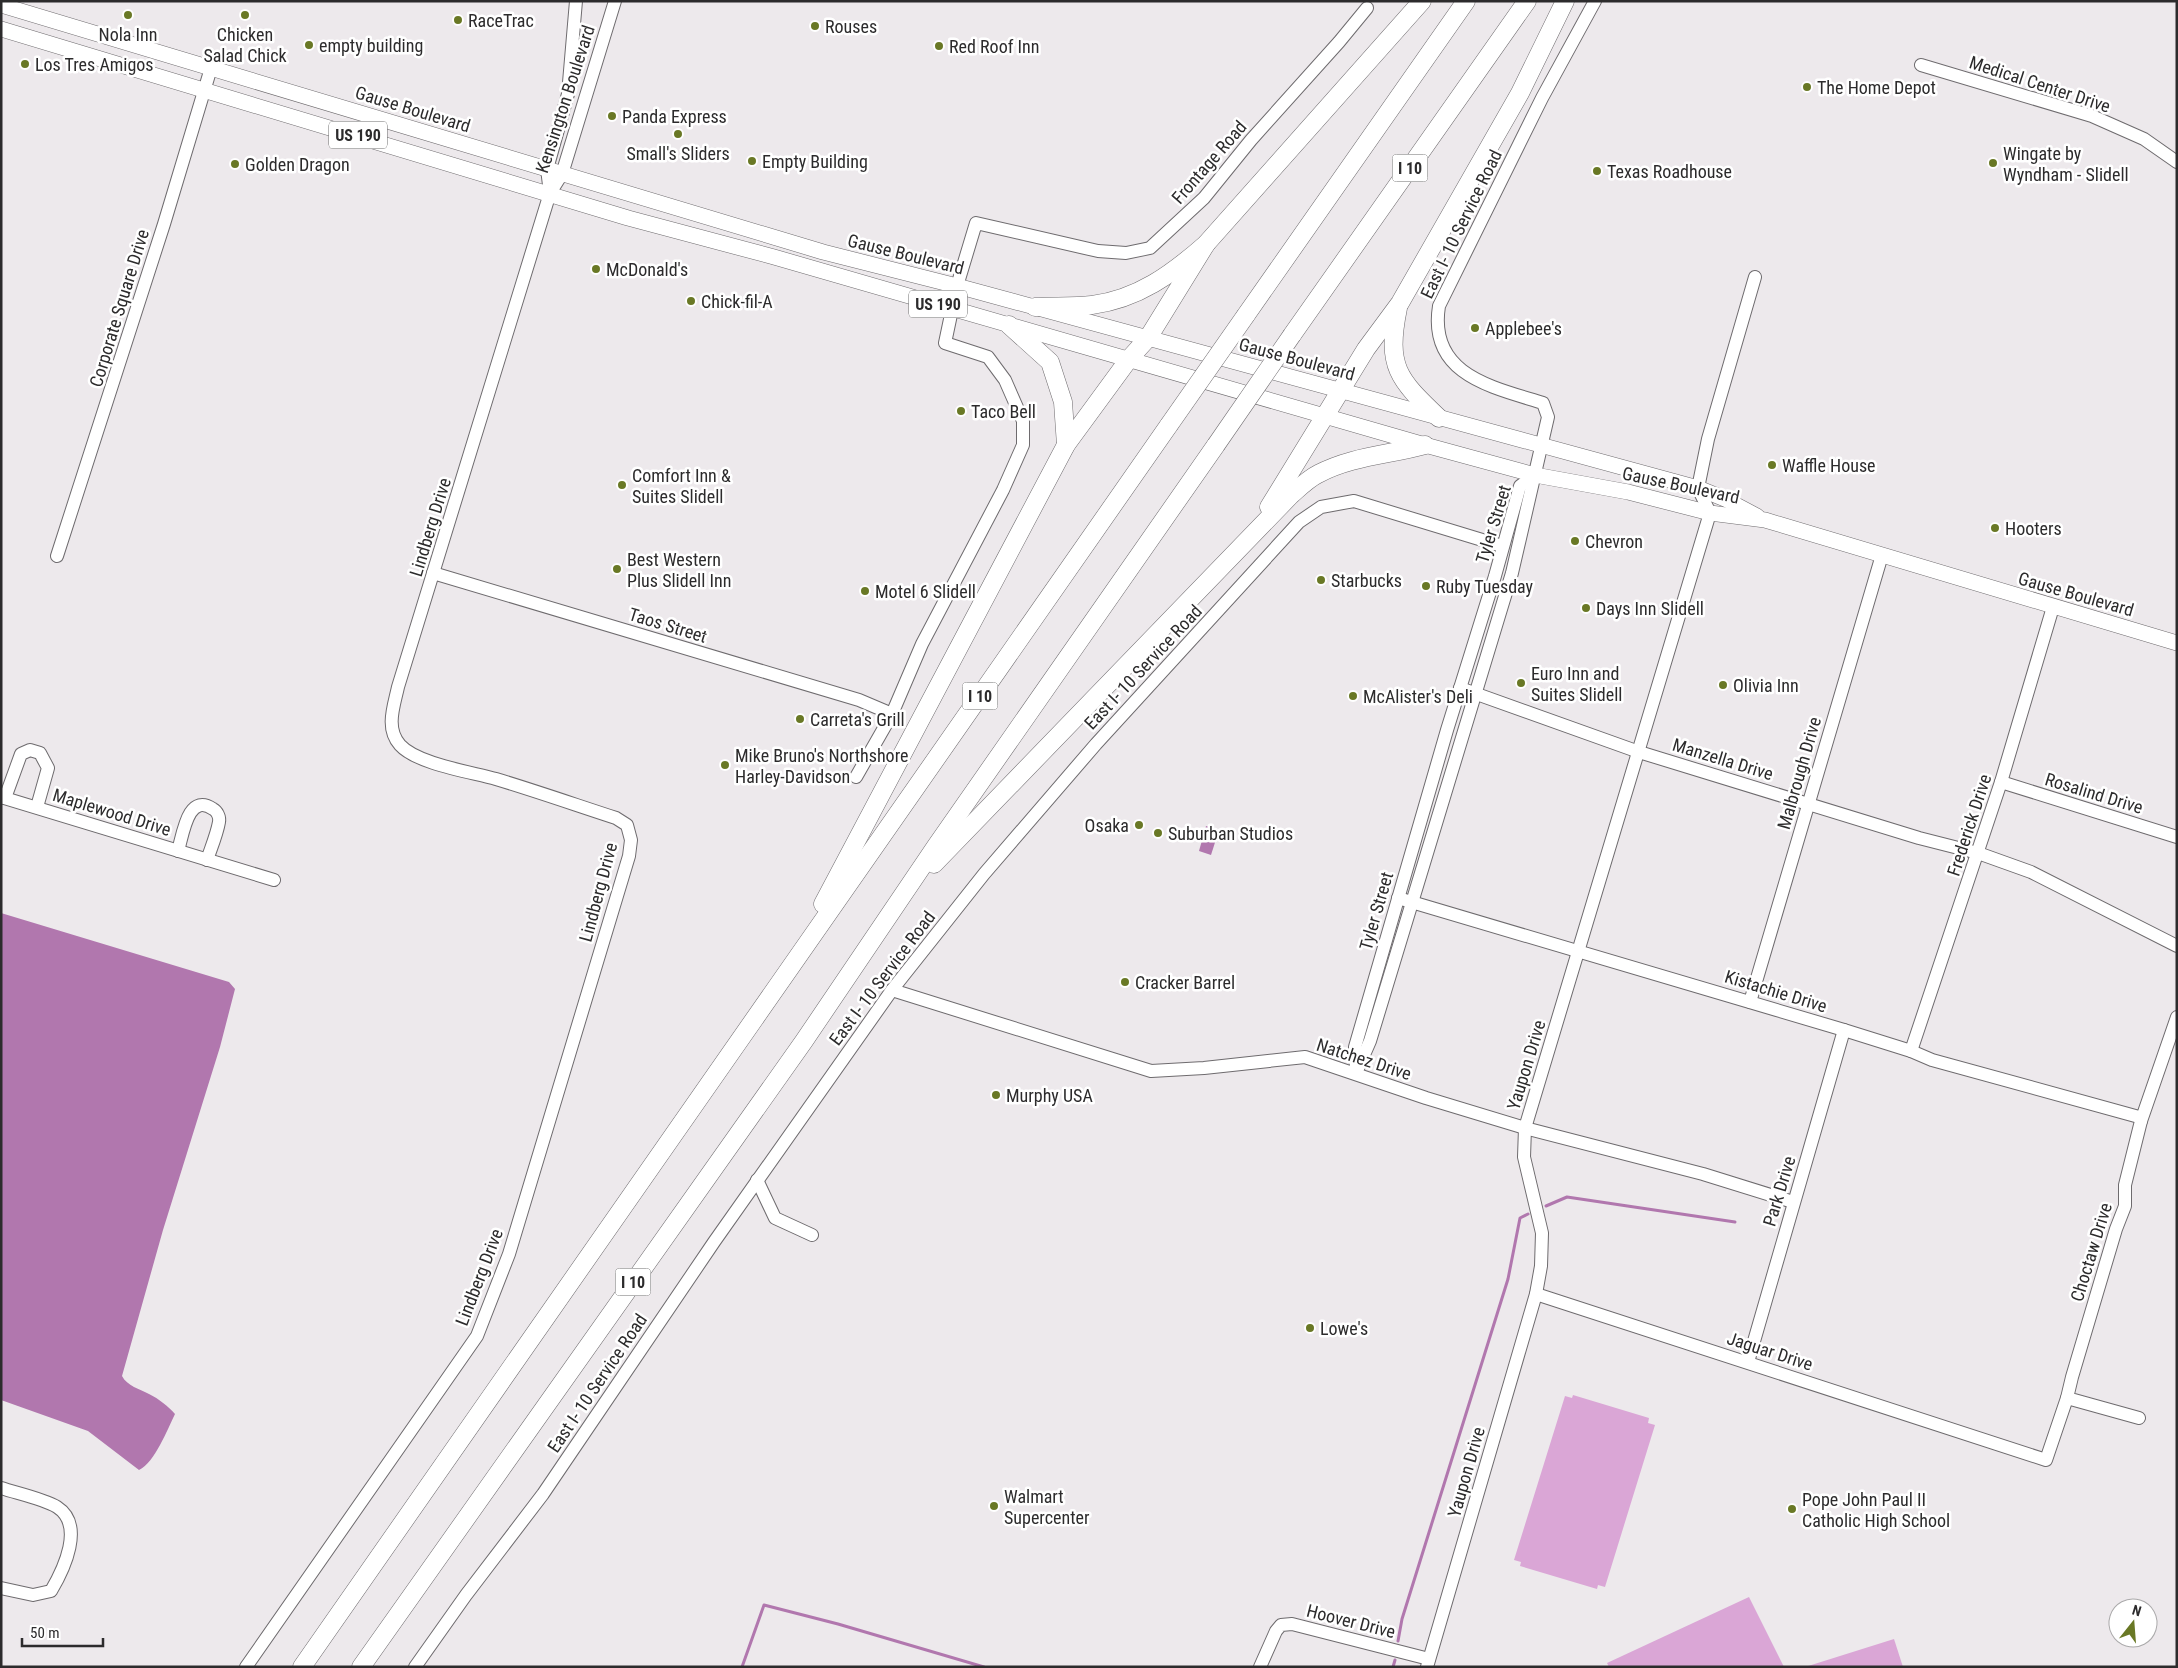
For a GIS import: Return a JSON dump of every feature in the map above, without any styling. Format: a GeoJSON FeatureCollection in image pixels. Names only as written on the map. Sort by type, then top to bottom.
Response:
{"type":"FeatureCollection","features":[{"type":"Feature","properties":{"kind":"highway"},"geometry":{"type":"LineString","coordinates":[[1035,307],[1093,305],[1132,295],[1174,272],[1206,244],[1422,1]]}},
{"type":"Feature","properties":{"kind":"highway","name":"I 10"},"geometry":{"type":"LineString","coordinates":[[302,1667],[1466,1]]}},
{"type":"Feature","properties":{"kind":"highway","name":"I 10"},"geometry":{"type":"LineString","coordinates":[[361,1667],[804,1040],[1292,335],[1527,1]]}},
{"type":"Feature","properties":{"kind":"highway"},"geometry":{"type":"LineString","coordinates":[[1253,532],[1366,350],[1400,303],[1520,93],[1565,1]]}},
{"type":"Feature","properties":{"kind":"highway"},"geometry":{"type":"LineString","coordinates":[[790,967],[1066,445],[1129,359],[1148,338],[1206,244]]}},
{"type":"Feature","properties":{"kind":"highway"},"geometry":{"type":"LineString","coordinates":[[1400,303],[1393,343],[1394,360],[1408,388],[1439,418]]}},
{"type":"Feature","properties":{"kind":"highway"},"geometry":{"type":"LineString","coordinates":[[1009,325],[1050,362],[1063,402],[1066,445]]}},
{"type":"Feature","properties":{"kind":"highway"},"geometry":{"type":"LineString","coordinates":[[902,896],[1253,532],[1291,495],[1317,474],[1362,457],[1401,452],[1426,445]]}},
{"type":"Feature","properties":{"kind":"main road","name":"Gause Boulevard"},"geometry":{"type":"LineString","coordinates":[[1,5],[815,249],[1698,488],[1725,499],[1765,520]]}},
{"type":"Feature","properties":{"kind":"main road","name":"Gause Boulevard"},"geometry":{"type":"LineString","coordinates":[[1,29],[628,218],[810,267],[1426,445],[1535,475],[1628,492],[1710,513],[1765,520],[2053,607],[2177,642]]}},
{"type":"Feature","properties":{"kind":"street","name":"Kensington Boulevard"},"geometry":{"type":"LineString","coordinates":[[550,193],[547,168],[568,94],[576,1]]}},
{"type":"Feature","properties":{"kind":"street","name":"Kensington Boulevard"},"geometry":{"type":"LineString","coordinates":[[550,193],[562,174],[615,1]]}},
{"type":"Feature","properties":{"kind":"street","name":"East I- 10 Service Road"},"geometry":{"type":"LineString","coordinates":[[1535,475],[1548,417],[1543,403],[1489,386],[1474,378],[1456,364],[1443,349],[1436,321],[1438,306],[1456,269],[1542,98],[1595,1]]}},
{"type":"Feature","properties":{"kind":"street","name":"Frontage Road"},"geometry":{"type":"LineString","coordinates":[[892,714],[922,644],[1003,490],[1023,445],[1023,422],[1004,380],[988,357],[946,343],[957,286],[976,223],[1098,251],[1126,253],[1150,248],[1204,198],[1251,140],[1367,8]]}},
{"type":"Feature","properties":{"kind":"street","name":"Medical Center Drive"},"geometry":{"type":"LineString","coordinates":[[1921,65],[2092,116],[2144,139],[2175,162]]}},
{"type":"Feature","properties":{"kind":"street","name":"Corporate Square Drive"},"geometry":{"type":"LineString","coordinates":[[57,556],[161,234],[203,89],[211,68]]}},
{"type":"Feature","properties":{"kind":"street","name":"Lindberg Drive"},"geometry":{"type":"LineString","coordinates":[[246,1667],[477,1336],[509,1254],[629,856],[631,840],[627,825],[616,818],[494,779],[443,766],[415,755],[400,745],[392,732],[391,718],[398,687],[550,193]]}},
{"type":"Feature","properties":{"kind":"street"},"geometry":{"type":"LineString","coordinates":[[810,267],[815,249]]}},
{"type":"Feature","properties":{"kind":"street"},"geometry":{"type":"LineString","coordinates":[[1710,513],[1698,488],[1708,439],[1755,277]]}},
{"type":"Feature","properties":{"kind":"street","name":"Tyler Street"},"geometry":{"type":"LineString","coordinates":[[1356,1073],[1355,1047],[1460,688],[1495,576],[1502,546],[1520,486],[1535,475]]}},
{"type":"Feature","properties":{"kind":"street","name":"Tyler Street"},"geometry":{"type":"LineString","coordinates":[[1356,1073],[1370,1041],[1512,573],[1535,475]]}},
{"type":"Feature","properties":{"kind":"street","name":"East I- 10 Service Road"},"geometry":{"type":"LineString","coordinates":[[415,1667],[466,1595],[543,1494],[757,1180],[892,990],[990,868],[1096,744],[1299,522],[1321,506],[1354,501],[1502,546]]}},
{"type":"Feature","properties":{"kind":"street","name":"Yaupon Drive"},"geometry":{"type":"LineString","coordinates":[[1428,1663],[1536,1294],[1541,1266],[1542,1233],[1524,1157],[1525,1128],[1710,513]]}},
{"type":"Feature","properties":{"kind":"street","name":"Malbrough Drive"},"geometry":{"type":"LineString","coordinates":[[1750,1002],[1882,554]]}},
{"type":"Feature","properties":{"kind":"street","name":"Taos Street"},"geometry":{"type":"LineString","coordinates":[[433,574],[859,700],[892,714]]}},
{"type":"Feature","properties":{"kind":"street","name":"Frederick Drive"},"geometry":{"type":"LineString","coordinates":[[1912,1051],[2001,782],[2053,607]]}},
{"type":"Feature","properties":{"kind":"street","name":"Manzella Drive"},"geometry":{"type":"LineString","coordinates":[[1460,688],[1639,752],[1809,802],[1919,838],[1978,853],[2031,872],[2177,946]]}},
{"type":"Feature","properties":{"kind":"street"},"geometry":{"type":"LineString","coordinates":[[856,776],[892,714]]}},
{"type":"Feature","properties":{"kind":"street","name":"Maplewood Drive"},"geometry":{"type":"LineString","coordinates":[[36,807],[48,768],[40,753],[30,750],[21,754],[3,798],[274,880]]}},
{"type":"Feature","properties":{"kind":"street","name":"Rosalind Drive"},"geometry":{"type":"LineString","coordinates":[[2001,782],[2177,837]]}},
{"type":"Feature","properties":{"kind":"street","name":"Maplewood Drive"},"geometry":{"type":"LineString","coordinates":[[178,851],[189,813],[197,806],[206,804],[216,810],[220,820],[207,860]]}},
{"type":"Feature","properties":{"kind":"street","name":"Kistachie Drive"},"geometry":{"type":"LineString","coordinates":[[1398,898],[1844,1030],[1912,1051],[1932,1060],[2141,1120]]}},
{"type":"Feature","properties":{"kind":"street","name":"Natchez Drive"},"geometry":{"type":"LineString","coordinates":[[892,990],[1151,1071],[1204,1068],[1305,1057],[1426,1098],[1525,1128],[1703,1174],[1793,1202]]}},
{"type":"Feature","properties":{"kind":"street","name":"Choctaw Drive"},"geometry":{"type":"LineString","coordinates":[[1993,1444],[2046,1460],[2068,1398],[2072,1377],[2107,1256],[2125,1206],[2125,1185],[2141,1120],[2177,1017]]}},
{"type":"Feature","properties":{"kind":"street","name":"Park Drive"},"geometry":{"type":"LineString","coordinates":[[1748,1362],[1844,1030]]}},
{"type":"Feature","properties":{"kind":"street"},"geometry":{"type":"LineString","coordinates":[[757,1180],[775,1218],[812,1236]]}},
{"type":"Feature","properties":{"kind":"street","name":"Jaguar Drive"},"geometry":{"type":"LineString","coordinates":[[1536,1294],[1748,1362],[1993,1444]]}},
{"type":"Feature","properties":{"kind":"street"},"geometry":{"type":"LineString","coordinates":[[2068,1398],[2139,1418]]}},
{"type":"Feature","properties":{"kind":"street"},"geometry":{"type":"LineString","coordinates":[[1,1488],[56,1506],[67,1516],[70,1525],[69,1550],[62,1572],[51,1591],[33,1595],[1,1588]]}},
{"type":"Feature","properties":{"kind":"street","name":"Hoover Drive"},"geometry":{"type":"LineString","coordinates":[[1260,1667],[1276,1631],[1281,1625],[1292,1624],[1428,1663]]}},
{"type":"Feature","properties":{"kind":"shaded area"},"geometry":{"type":"Polygon","coordinates":[[[1206,826],[1219,830],[1211,855],[1199,851],[1206,826]]]}},
{"type":"Feature","properties":{"kind":"shaded area"},"geometry":{"type":"Polygon","coordinates":[[[1,913],[229,982],[235,989],[220,1047],[163,1230],[122,1376],[130,1385],[156,1398],[175,1414],[155,1453],[145,1466],[139,1470],[88,1431],[1,1400],[1,913]]]}},
{"type":"Feature","properties":{"kind":"shaded area"},"geometry":{"type":"Polygon","coordinates":[[[1573,1395],[1649,1418],[1648,1423],[1655,1425],[1605,1587],[1598,1585],[1597,1589],[1520,1566],[1521,1562],[1514,1560],[1565,1396],[1572,1398],[1573,1395]]]}},
{"type":"Feature","properties":{"kind":"shaded area"},"geometry":{"type":"Polygon","coordinates":[[[1749,1597],[1784,1667],[1609,1667],[1607,1663],[1749,1597]]]}},
{"type":"Feature","properties":{"kind":"shaded area"},"geometry":{"type":"Polygon","coordinates":[[[1894,1639],[1903,1667],[1805,1667],[1894,1639]]]}},
{"type":"Feature","properties":{"kind":"waterway"},"geometry":{"type":"LineString","coordinates":[[1546,1206],[1567,1197],[1735,1222]]}},
{"type":"Feature","properties":{"kind":"waterway"},"geometry":{"type":"LineString","coordinates":[[1398,1641],[1402,1619],[1508,1279],[1520,1218],[1528,1214]]}},
{"type":"Feature","properties":{"kind":"waterway"},"geometry":{"type":"LineString","coordinates":[[742,1667],[764,1605],[838,1624],[984,1667]]}},
{"type":"Feature","properties":{"kind":"waterway"},"geometry":{"type":"LineString","coordinates":[[1393,1667],[1395,1660]]}},
{"type":"Feature","properties":{"kind":"place","name":"Nola Inn"},"geometry":{"type":"Point","coordinates":[128,15]}},
{"type":"Feature","properties":{"kind":"place","name":"Chicken Salad Chick"},"geometry":{"type":"Point","coordinates":[245,15]}},
{"type":"Feature","properties":{"kind":"place","name":"RaceTrac"},"geometry":{"type":"Point","coordinates":[458,20]}},
{"type":"Feature","properties":{"kind":"place","name":"Rouses"},"geometry":{"type":"Point","coordinates":[815,26]}},
{"type":"Feature","properties":{"kind":"place","name":"empty building"},"geometry":{"type":"Point","coordinates":[309,45]}},
{"type":"Feature","properties":{"kind":"place","name":"Red Roof Inn"},"geometry":{"type":"Point","coordinates":[939,46]}},
{"type":"Feature","properties":{"kind":"place","name":"Los Tres Amigos"},"geometry":{"type":"Point","coordinates":[25,64]}},
{"type":"Feature","properties":{"kind":"place","name":"The Home Depot"},"geometry":{"type":"Point","coordinates":[1807,87]}},
{"type":"Feature","properties":{"kind":"place","name":"Panda Express"},"geometry":{"type":"Point","coordinates":[612,116]}},
{"type":"Feature","properties":{"kind":"place","name":"Small's Sliders"},"geometry":{"type":"Point","coordinates":[678,134]}},
{"type":"Feature","properties":{"kind":"place","name":"Empty Building"},"geometry":{"type":"Point","coordinates":[752,161]}},
{"type":"Feature","properties":{"kind":"place","name":"Wingate by Wyndham - Slidell"},"geometry":{"type":"Point","coordinates":[1993,163]}},
{"type":"Feature","properties":{"kind":"place","name":"Golden Dragon"},"geometry":{"type":"Point","coordinates":[235,164]}},
{"type":"Feature","properties":{"kind":"place","name":"Texas Roadhouse"},"geometry":{"type":"Point","coordinates":[1597,171]}},
{"type":"Feature","properties":{"kind":"place","name":"McDonald's"},"geometry":{"type":"Point","coordinates":[596,269]}},
{"type":"Feature","properties":{"kind":"place","name":"Chick-fil-A"},"geometry":{"type":"Point","coordinates":[691,301]}},
{"type":"Feature","properties":{"kind":"place","name":"Applebee's"},"geometry":{"type":"Point","coordinates":[1475,328]}},
{"type":"Feature","properties":{"kind":"place","name":"Taco Bell"},"geometry":{"type":"Point","coordinates":[961,411]}},
{"type":"Feature","properties":{"kind":"place","name":"Waffle House"},"geometry":{"type":"Point","coordinates":[1772,465]}},
{"type":"Feature","properties":{"kind":"place","name":"Comfort Inn & Suites Slidell"},"geometry":{"type":"Point","coordinates":[622,485]}},
{"type":"Feature","properties":{"kind":"place","name":"Hooters"},"geometry":{"type":"Point","coordinates":[1995,528]}},
{"type":"Feature","properties":{"kind":"place","name":"Chevron"},"geometry":{"type":"Point","coordinates":[1575,541]}},
{"type":"Feature","properties":{"kind":"place","name":"Best Western Plus Slidell Inn"},"geometry":{"type":"Point","coordinates":[617,569]}},
{"type":"Feature","properties":{"kind":"place","name":"Starbucks"},"geometry":{"type":"Point","coordinates":[1321,580]}},
{"type":"Feature","properties":{"kind":"place","name":"Ruby Tuesday"},"geometry":{"type":"Point","coordinates":[1426,586]}},
{"type":"Feature","properties":{"kind":"place","name":"Motel 6 Slidell"},"geometry":{"type":"Point","coordinates":[865,591]}},
{"type":"Feature","properties":{"kind":"place","name":"Days Inn Slidell"},"geometry":{"type":"Point","coordinates":[1586,608]}},
{"type":"Feature","properties":{"kind":"place","name":"Euro Inn and Suites Slidell"},"geometry":{"type":"Point","coordinates":[1521,683]}},
{"type":"Feature","properties":{"kind":"place","name":"Olivia Inn"},"geometry":{"type":"Point","coordinates":[1723,685]}},
{"type":"Feature","properties":{"kind":"place","name":"McAlister's Deli"},"geometry":{"type":"Point","coordinates":[1353,696]}},
{"type":"Feature","properties":{"kind":"place","name":"Carreta's Grill"},"geometry":{"type":"Point","coordinates":[800,719]}},
{"type":"Feature","properties":{"kind":"place","name":"Mike Bruno's Northshore Harley-Davidson"},"geometry":{"type":"Point","coordinates":[725,765]}},
{"type":"Feature","properties":{"kind":"place","name":"Osaka"},"geometry":{"type":"Point","coordinates":[1139,825]}},
{"type":"Feature","properties":{"kind":"place","name":"Suburban Studios"},"geometry":{"type":"Point","coordinates":[1158,833]}},
{"type":"Feature","properties":{"kind":"place","name":"Cracker Barrel"},"geometry":{"type":"Point","coordinates":[1125,982]}},
{"type":"Feature","properties":{"kind":"place","name":"Murphy USA"},"geometry":{"type":"Point","coordinates":[996,1095]}},
{"type":"Feature","properties":{"kind":"place","name":"Lowe's"},"geometry":{"type":"Point","coordinates":[1310,1328]}},
{"type":"Feature","properties":{"kind":"place","name":"Walmart Supercenter"},"geometry":{"type":"Point","coordinates":[994,1506]}},
{"type":"Feature","properties":{"kind":"place","name":"Pope John Paul II Catholic High School"},"geometry":{"type":"Point","coordinates":[1792,1509]}}]}
